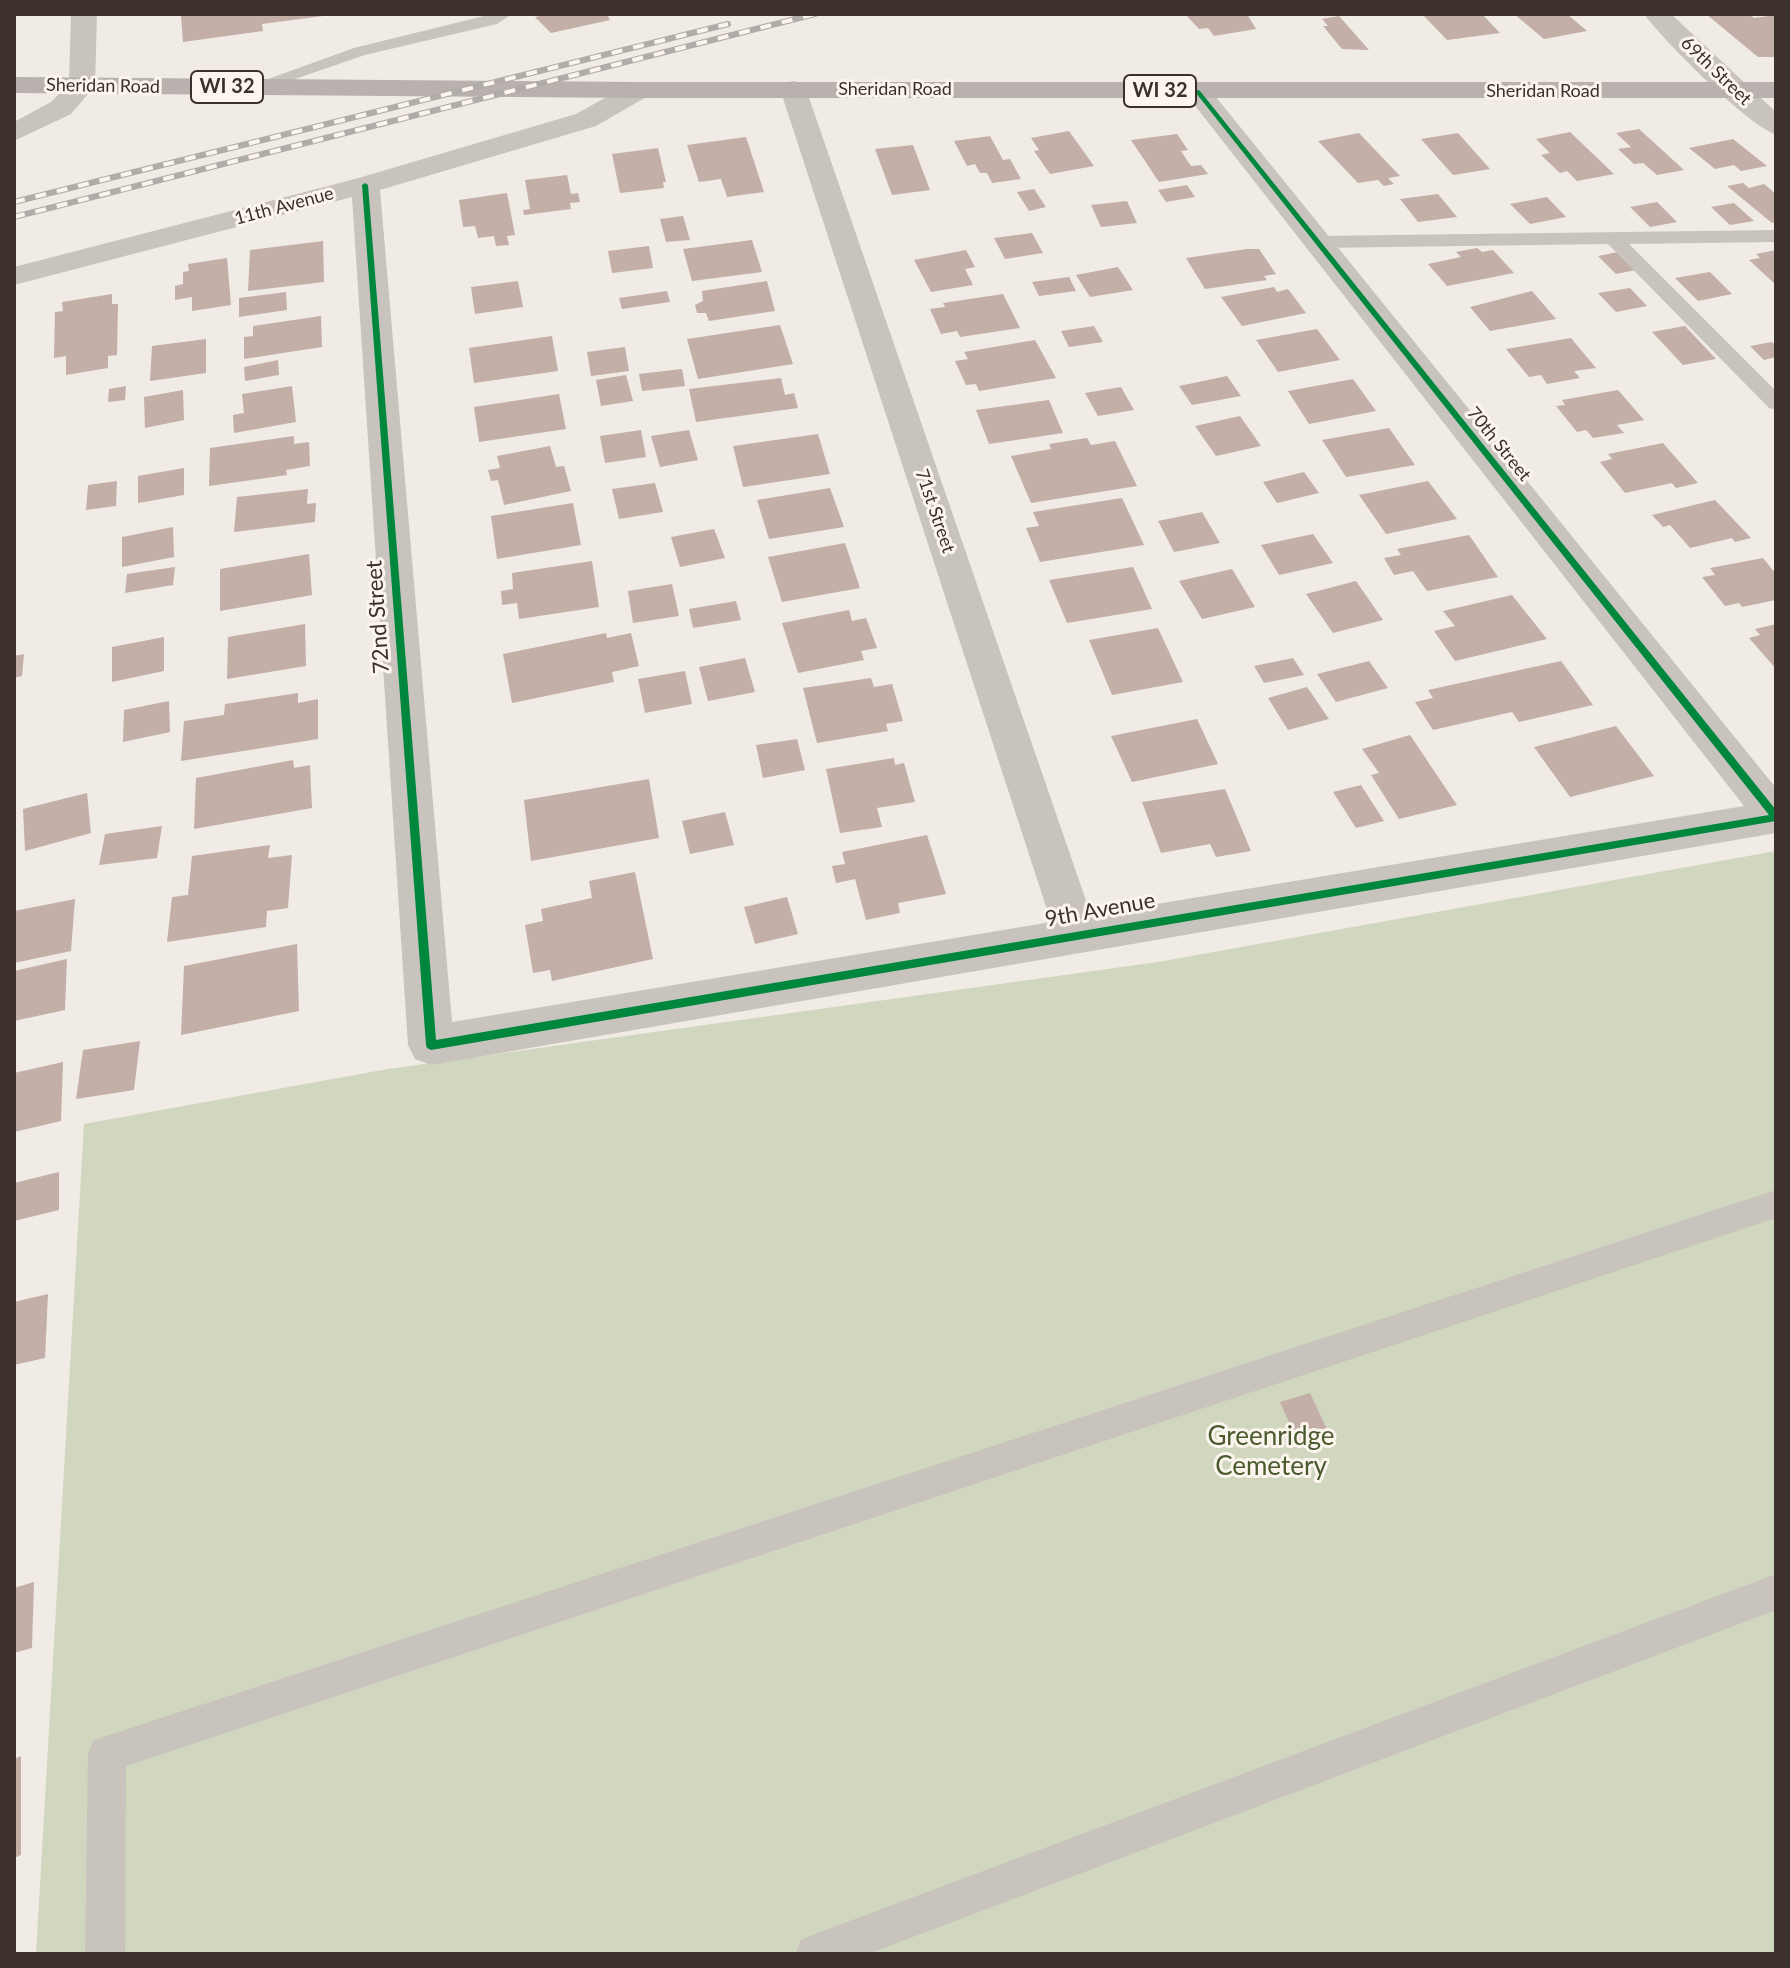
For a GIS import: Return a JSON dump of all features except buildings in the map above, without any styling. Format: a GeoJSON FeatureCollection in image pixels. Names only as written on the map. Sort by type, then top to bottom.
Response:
{"type":"FeatureCollection","features":[{"type":"Feature","properties":{"kind":"main road","name":"Sheridan Road"},"geometry":{"type":"LineString","coordinates":[[14,85],[1198,92],[1776,90]]}},
{"type":"Feature","properties":{"kind":"street"},"geometry":{"type":"LineString","coordinates":[[14,133],[61,108],[82,86],[84,14]]}},
{"type":"Feature","properties":{"kind":"street","name":"69th Street"},"geometry":{"type":"LineString","coordinates":[[1657,14],[1733,90],[1776,126]]}},
{"type":"Feature","properties":{"kind":"street","name":"71st Street"},"geometry":{"type":"LineString","coordinates":[[793,89],[1076,934]]}},
{"type":"Feature","properties":{"kind":"street","name":"11th Avenue"},"geometry":{"type":"LineString","coordinates":[[14,276],[365,185],[586,120],[639,90]]}},
{"type":"Feature","properties":{"kind":"street","name":"70th Street"},"geometry":{"type":"LineString","coordinates":[[1198,92],[1776,817]]}},
{"type":"Feature","properties":{"kind":"street","name":"72nd Street"},"geometry":{"type":"LineString","coordinates":[[365,185],[431,1045]]}},
{"type":"Feature","properties":{"kind":"street","name":"9th Avenue"},"geometry":{"type":"LineString","coordinates":[[431,1045],[1776,817]]}},
{"type":"Feature","properties":{"kind":"lane"},"geometry":{"type":"LineString","coordinates":[[254,87],[360,51],[498,18]]}},
{"type":"Feature","properties":{"kind":"lane"},"geometry":{"type":"LineString","coordinates":[[1318,242],[1776,236]]}},
{"type":"Feature","properties":{"kind":"lane"},"geometry":{"type":"LineString","coordinates":[[1612,237],[1776,403]]}},
{"type":"Feature","properties":{"kind":"lane"},"geometry":{"type":"LineString","coordinates":[[105,1954],[107,1753],[1776,1204]]}},
{"type":"Feature","properties":{"kind":"lane"},"geometry":{"type":"LineString","coordinates":[[815,1954],[1776,1592]]}},
{"type":"Feature","properties":{"kind":"green space","name":"Greenridge Cemetery"},"geometry":{"type":"Polygon","coordinates":[[[1776,851],[1776,1954],[36,1954],[84,1124],[388,1069],[1158,962],[1776,851]]]}},
{"type":"Feature","properties":{"kind":"railway"},"geometry":{"type":"LineString","coordinates":[[14,217],[815,14]]}},
{"type":"Feature","properties":{"kind":"railway"},"geometry":{"type":"LineString","coordinates":[[14,202],[728,24]]}},
{"type":"Feature","properties":{"kind":"cycle path"},"geometry":{"type":"LineString","coordinates":[[1198,92],[1776,817]]}},
{"type":"Feature","properties":{"kind":"cycle path"},"geometry":{"type":"LineString","coordinates":[[365,185],[431,1045],[1776,817]]}}]}
